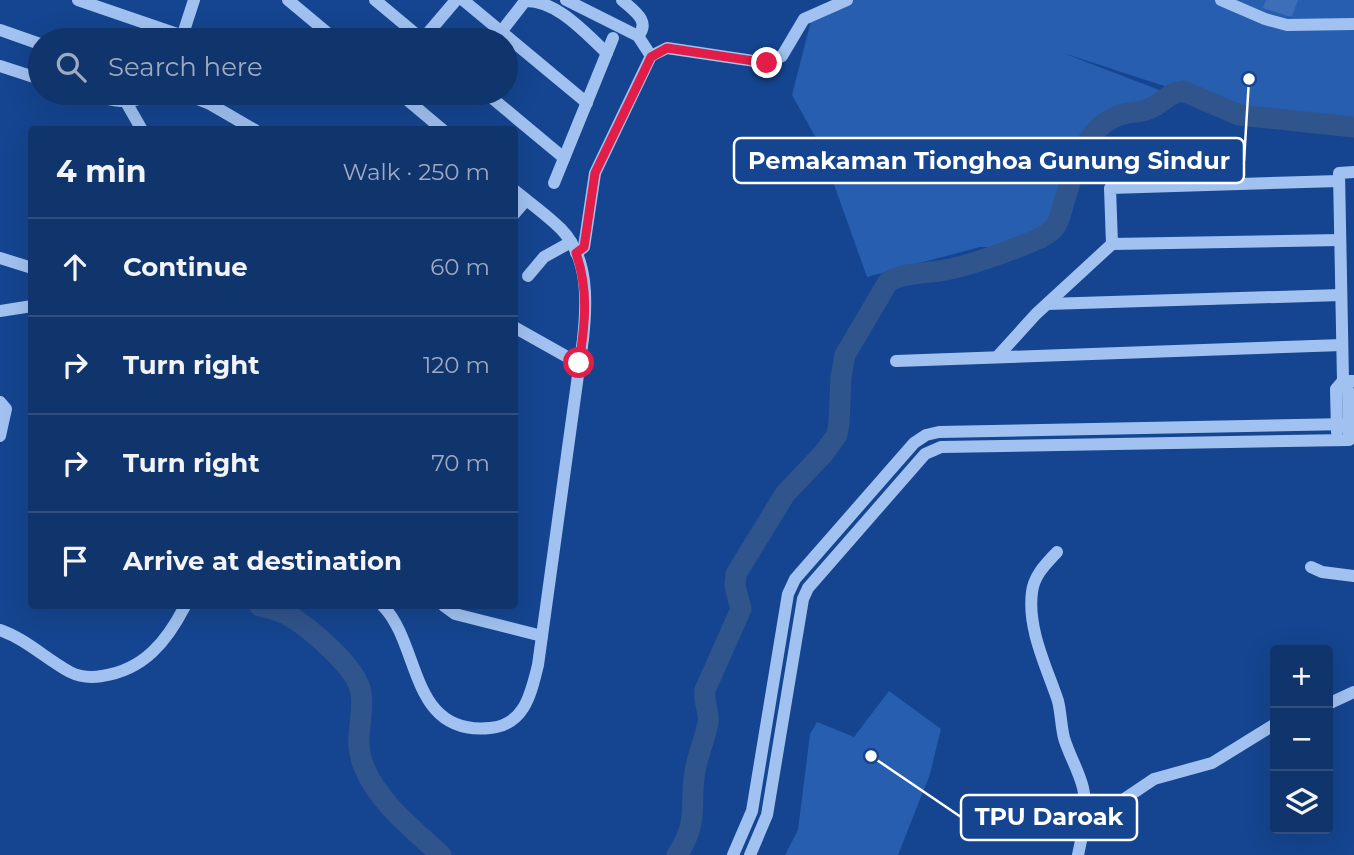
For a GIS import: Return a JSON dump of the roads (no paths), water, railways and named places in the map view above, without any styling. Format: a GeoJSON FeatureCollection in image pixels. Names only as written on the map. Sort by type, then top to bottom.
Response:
{"type":"FeatureCollection","features":[{"type":"Feature","properties":{"kind":"street"},"geometry":{"type":"LineString","coordinates":[[78,0],[155,28]]}},
{"type":"Feature","properties":{"kind":"street"},"geometry":{"type":"LineString","coordinates":[[185,28],[194,0]]}},
{"type":"Feature","properties":{"kind":"street"},"geometry":{"type":"LineString","coordinates":[[288,0],[322,28]]}},
{"type":"Feature","properties":{"kind":"street"},"geometry":{"type":"LineString","coordinates":[[375,0],[409,28]]}},
{"type":"Feature","properties":{"kind":"street"},"geometry":{"type":"LineString","coordinates":[[433,28],[456,0]]}},
{"type":"Feature","properties":{"kind":"street"},"geometry":{"type":"LineString","coordinates":[[463,0],[497,28]]}},
{"type":"Feature","properties":{"kind":"street"},"geometry":{"type":"LineString","coordinates":[[505,28],[525,1],[536,0],[562,13],[607,53]]}},
{"type":"Feature","properties":{"kind":"street"},"geometry":{"type":"LineString","coordinates":[[566,0],[638,36],[651,57]]}},
{"type":"Feature","properties":{"kind":"street"},"geometry":{"type":"LineString","coordinates":[[622,0],[644,23],[644,29],[638,36]]}},
{"type":"Feature","properties":{"kind":"street"},"geometry":{"type":"LineString","coordinates":[[528,276],[544,257],[584,247],[595,173],[651,57],[667,48],[767,63],[782,56],[804,19],[847,0]]}},
{"type":"Feature","properties":{"kind":"street"},"geometry":{"type":"LineString","coordinates":[[1221,0],[1265,19],[1287,24],[1354,24]]}},
{"type":"Feature","properties":{"kind":"street"},"geometry":{"type":"LineString","coordinates":[[0,30],[28,40]]}},
{"type":"Feature","properties":{"kind":"street"},"geometry":{"type":"LineString","coordinates":[[554,183],[614,38]]}},
{"type":"Feature","properties":{"kind":"street"},"geometry":{"type":"LineString","coordinates":[[518,45],[587,103]]}},
{"type":"Feature","properties":{"kind":"street"},"geometry":{"type":"LineString","coordinates":[[0,66],[28,75]]}},
{"type":"Feature","properties":{"kind":"street"},"geometry":{"type":"LineString","coordinates":[[128,105],[140,126]]}},
{"type":"Feature","properties":{"kind":"street"},"geometry":{"type":"LineString","coordinates":[[212,105],[248,126]]}},
{"type":"Feature","properties":{"kind":"street"},"geometry":{"type":"LineString","coordinates":[[413,105],[438,126]]}},
{"type":"Feature","properties":{"kind":"street"},"geometry":{"type":"LineString","coordinates":[[500,105],[564,158]]}},
{"type":"Feature","properties":{"kind":"street"},"geometry":{"type":"LineString","coordinates":[[750,855],[767,815],[803,599],[808,589],[925,454],[941,447],[1337,440],[1343,424],[1336,389],[1348,381],[1342,345],[1348,330],[1341,295],[1347,281],[1340,235],[1339,173],[1354,172]]}},
{"type":"Feature","properties":{"kind":"street"},"geometry":{"type":"LineString","coordinates":[[1112,244],[1110,188],[1339,181]]}},
{"type":"Feature","properties":{"kind":"street"},"geometry":{"type":"LineString","coordinates":[[385,609],[397,625],[414,674],[424,692],[448,720],[468,728],[495,728],[518,716],[530,696],[542,636],[586,299],[582,271],[573,248],[562,231],[518,193]]}},
{"type":"Feature","properties":{"kind":"street"},"geometry":{"type":"LineString","coordinates":[[518,209],[526,200]]}},
{"type":"Feature","properties":{"kind":"street"},"geometry":{"type":"LineString","coordinates":[[997,357],[1047,304],[1112,244],[1340,235],[1354,231]]}},
{"type":"Feature","properties":{"kind":"street"},"geometry":{"type":"LineString","coordinates":[[0,258],[28,267]]}},
{"type":"Feature","properties":{"kind":"street"},"geometry":{"type":"LineString","coordinates":[[1047,304],[1341,295]]}},
{"type":"Feature","properties":{"kind":"street"},"geometry":{"type":"LineString","coordinates":[[0,311],[28,307]]}},
{"type":"Feature","properties":{"kind":"street"},"geometry":{"type":"LineString","coordinates":[[518,329],[579,363]]}},
{"type":"Feature","properties":{"kind":"street"},"geometry":{"type":"LineString","coordinates":[[896,361],[1342,345]]}},
{"type":"Feature","properties":{"kind":"street"},"geometry":{"type":"LineString","coordinates":[[0,402],[6,409],[0,436]]}},
{"type":"Feature","properties":{"kind":"street"},"geometry":{"type":"LineString","coordinates":[[733,855],[752,811],[788,594],[795,579],[914,443],[926,435],[939,432],[1343,424]]}},
{"type":"Feature","properties":{"kind":"street"},"geometry":{"type":"LineString","coordinates":[[1057,552],[1035,581],[1032,615],[1047,676],[1059,704],[1059,719],[1065,742],[1084,790],[1082,836],[1078,855]]}},
{"type":"Feature","properties":{"kind":"street"},"geometry":{"type":"LineString","coordinates":[[1311,567],[1322,572],[1354,576]]}},
{"type":"Feature","properties":{"kind":"street"},"geometry":{"type":"LineString","coordinates":[[0,630],[22,640],[69,671],[97,677],[125,670],[150,656],[171,633],[183,609]]}},
{"type":"Feature","properties":{"kind":"street"},"geometry":{"type":"LineString","coordinates":[[448,609],[455,614],[542,636]]}},
{"type":"Feature","properties":{"kind":"street"},"geometry":{"type":"LineString","coordinates":[[1333,702],[1354,692]]}},
{"type":"Feature","properties":{"kind":"street"},"geometry":{"type":"LineString","coordinates":[[1082,836],[1096,818],[1154,779],[1212,763],[1270,727]]}},
{"type":"Feature","properties":{"kind":"waterway"},"geometry":{"type":"LineString","coordinates":[[677,855],[689,832],[695,771],[708,723],[705,690],[741,609],[735,586],[736,574],[785,494],[837,435],[845,355],[888,282],[901,276],[945,270],[984,260],[1031,242],[1051,231],[1059,218],[1081,154],[1095,132],[1115,117],[1151,108],[1178,92],[1183,91],[1239,115],[1354,127]]}},
{"type":"Feature","properties":{"kind":"waterway"},"geometry":{"type":"LineString","coordinates":[[272,609],[286,614],[319,638],[351,672],[361,693],[359,747],[370,780],[387,804],[441,855]]}},
{"type":"Feature","properties":{"kind":"place","name":"Pemakaman Tionghoa Gunung Sindur"},"geometry":{"type":"Point","coordinates":[1249,79]}},
{"type":"Feature","properties":{"kind":"place","name":"TPU Daroak"},"geometry":{"type":"Point","coordinates":[871,756]}}]}
